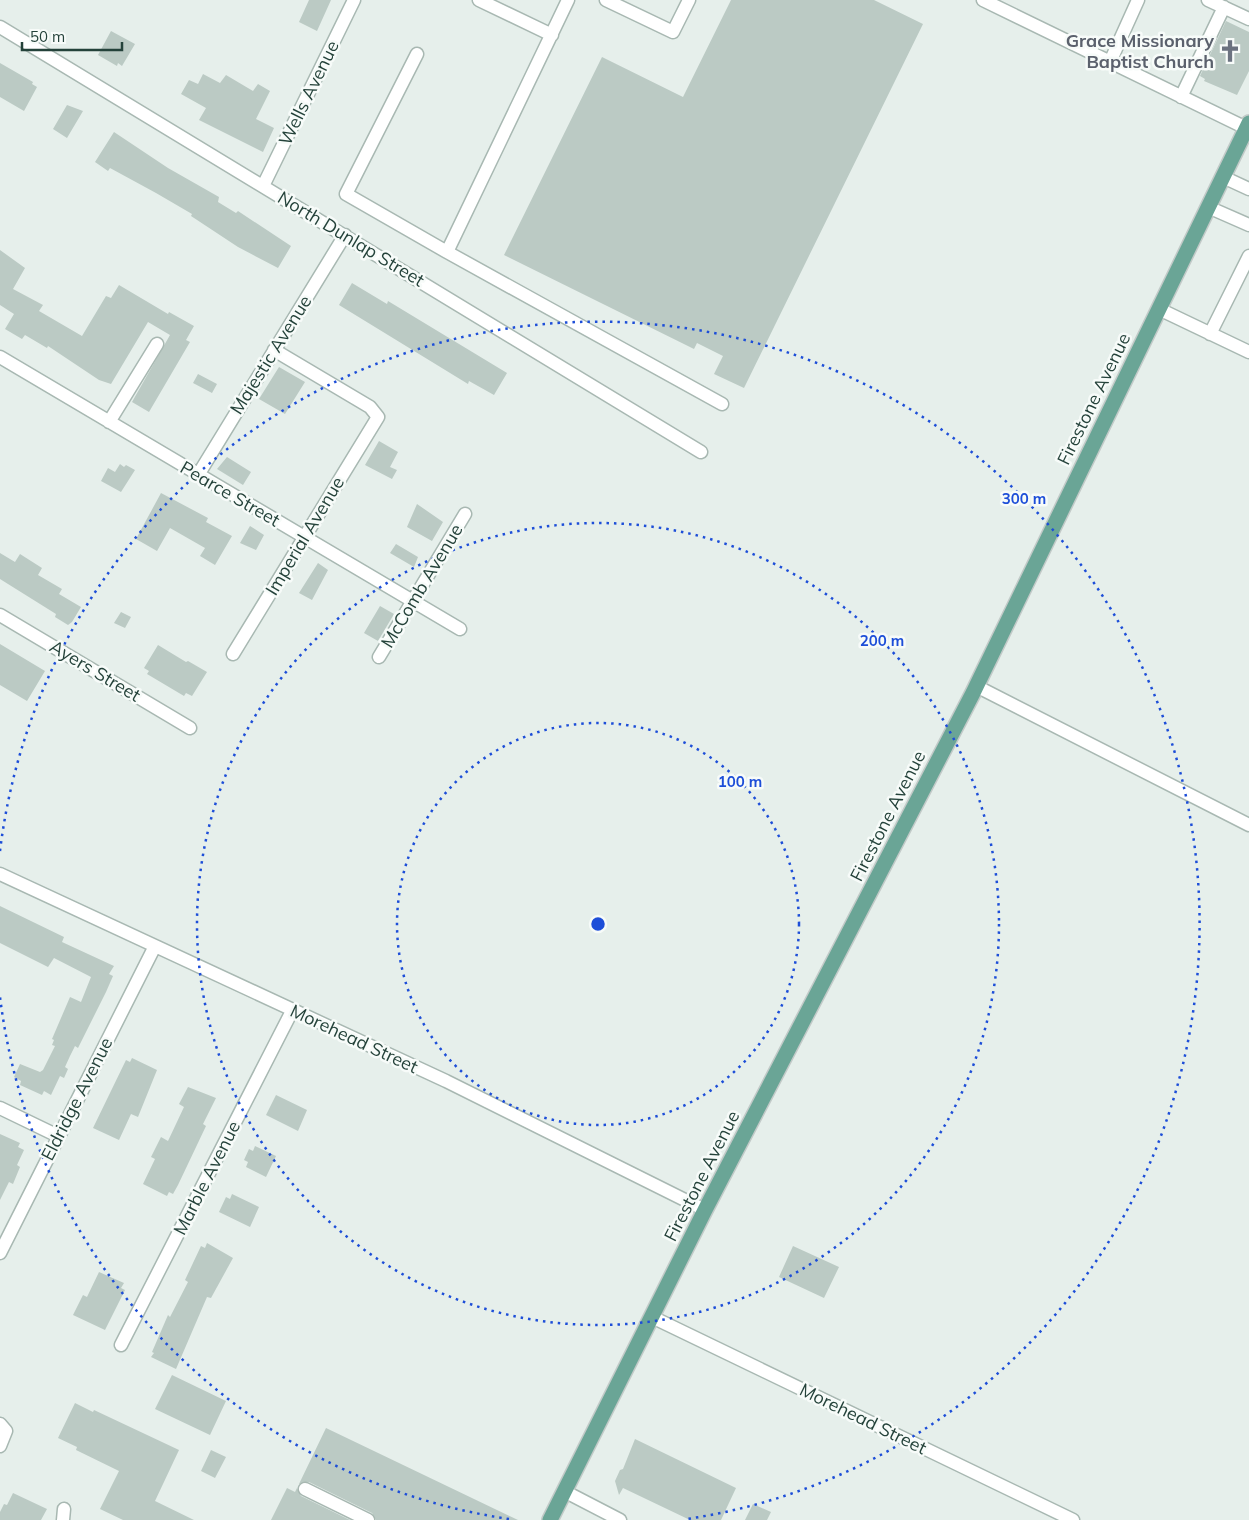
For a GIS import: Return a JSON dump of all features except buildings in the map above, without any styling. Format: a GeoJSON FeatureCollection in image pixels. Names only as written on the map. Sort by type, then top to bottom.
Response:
{"type":"FeatureCollection","features":[{"type":"Feature","properties":{"kind":"main road","name":"Firestone Avenue"},"geometry":{"type":"LineString","coordinates":[[550,1520],[705,1210],[976,686],[1248,126]]}},
{"type":"Feature","properties":{"kind":"street","name":"Wells Avenue"},"geometry":{"type":"LineString","coordinates":[[263,186],[354,0]]}},
{"type":"Feature","properties":{"kind":"street"},"geometry":{"type":"LineString","coordinates":[[479,0],[552,35]]}},
{"type":"Feature","properties":{"kind":"street"},"geometry":{"type":"LineString","coordinates":[[447,252],[568,0]]}},
{"type":"Feature","properties":{"kind":"street"},"geometry":{"type":"LineString","coordinates":[[606,0],[673,32],[689,0]]}},
{"type":"Feature","properties":{"kind":"street"},"geometry":{"type":"LineString","coordinates":[[983,0],[1181,97],[1248,126]]}},
{"type":"Feature","properties":{"kind":"street"},"geometry":{"type":"LineString","coordinates":[[1208,0],[1249,19]]}},
{"type":"Feature","properties":{"kind":"street"},"geometry":{"type":"LineString","coordinates":[[1110,62],[1136,2]]}},
{"type":"Feature","properties":{"kind":"street"},"geometry":{"type":"LineString","coordinates":[[1181,97],[1224,7]]}},
{"type":"Feature","properties":{"kind":"street","name":"North Dunlap Street"},"geometry":{"type":"LineString","coordinates":[[0,27],[701,452]]}},
{"type":"Feature","properties":{"kind":"street"},"geometry":{"type":"LineString","coordinates":[[418,54],[346,194],[722,404]]}},
{"type":"Feature","properties":{"kind":"street"},"geometry":{"type":"LineString","coordinates":[[1223,177],[1249,189]]}},
{"type":"Feature","properties":{"kind":"street"},"geometry":{"type":"LineString","coordinates":[[1208,207],[1249,225]]}},
{"type":"Feature","properties":{"kind":"street","name":"Majestic Avenue"},"geometry":{"type":"LineString","coordinates":[[198,475],[345,235]]}},
{"type":"Feature","properties":{"kind":"street"},"geometry":{"type":"LineString","coordinates":[[1210,334],[1249,256]]}},
{"type":"Feature","properties":{"kind":"street"},"geometry":{"type":"LineString","coordinates":[[1159,309],[1249,352]]}},
{"type":"Feature","properties":{"kind":"street"},"geometry":{"type":"LineString","coordinates":[[109,422],[157,344]]}},
{"type":"Feature","properties":{"kind":"street","name":"Imperial Avenue"},"geometry":{"type":"LineString","coordinates":[[233,654],[378,417],[370,407],[274,350]]}},
{"type":"Feature","properties":{"kind":"street","name":"Pearce Street"},"geometry":{"type":"LineString","coordinates":[[0,357],[460,630]]}},
{"type":"Feature","properties":{"kind":"street","name":"McComb Avenue"},"geometry":{"type":"LineString","coordinates":[[379,657],[465,514]]}},
{"type":"Feature","properties":{"kind":"street","name":"Ayers Street"},"geometry":{"type":"LineString","coordinates":[[0,615],[190,728]]}},
{"type":"Feature","properties":{"kind":"street"},"geometry":{"type":"LineString","coordinates":[[976,686],[1249,825]]}},
{"type":"Feature","properties":{"kind":"street","name":"Morehead Street"},"geometry":{"type":"LineString","coordinates":[[0,874],[446,1081],[705,1210]]}},
{"type":"Feature","properties":{"kind":"street","name":"Eldridge Avenue"},"geometry":{"type":"LineString","coordinates":[[0,1252],[155,946]]}},
{"type":"Feature","properties":{"kind":"street","name":"Marble Avenue"},"geometry":{"type":"LineString","coordinates":[[122,1345],[292,1011]]}},
{"type":"Feature","properties":{"kind":"street"},"geometry":{"type":"LineString","coordinates":[[0,1108],[58,1136]]}},
{"type":"Feature","properties":{"kind":"street","name":"Morehead Street"},"geometry":{"type":"LineString","coordinates":[[652,1317],[1073,1520]]}},
{"type":"Feature","properties":{"kind":"street"},"geometry":{"type":"LineString","coordinates":[[0,1446],[3,1427]]}},
{"type":"Feature","properties":{"kind":"street"},"geometry":{"type":"LineString","coordinates":[[305,1489],[368,1520]]}},
{"type":"Feature","properties":{"kind":"street"},"geometry":{"type":"LineString","coordinates":[[564,1491],[620,1520]]}},
{"type":"Feature","properties":{"kind":"place","name":"Grace Missionary Baptist Church"},"geometry":{"type":"Point","coordinates":[1230,51]}}]}
